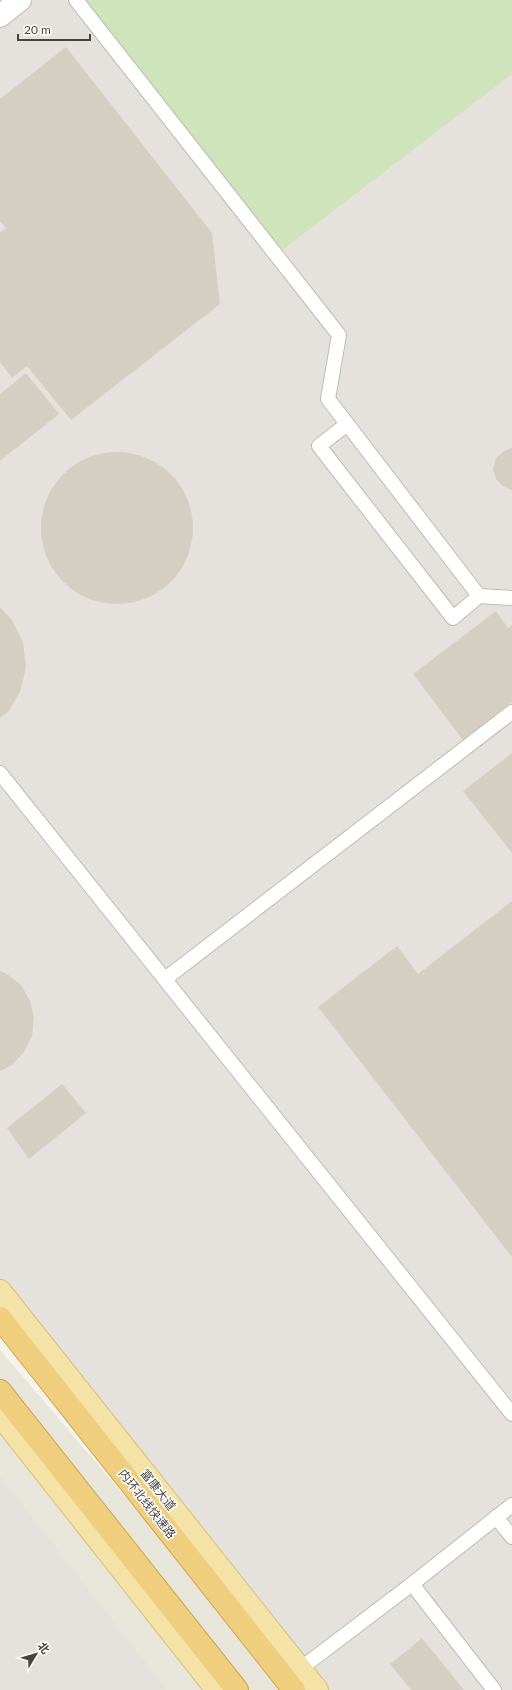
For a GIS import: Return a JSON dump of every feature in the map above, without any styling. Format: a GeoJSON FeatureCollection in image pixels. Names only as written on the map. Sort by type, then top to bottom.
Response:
{"type":"FeatureCollection","features":[{"type":"Feature","properties":{"kind":"highway","name":"内环北线快速路"},"geometry":{"type":"LineString","coordinates":[[0,1318],[294,1690]]}},
{"type":"Feature","properties":{"kind":"highway"},"geometry":{"type":"LineString","coordinates":[[0,1391],[237,1690]]}},
{"type":"Feature","properties":{"kind":"main road","name":"富康大道"},"geometry":{"type":"LineString","coordinates":[[0,1291],[316,1690]]}},
{"type":"Feature","properties":{"kind":"main road"},"geometry":{"type":"LineString","coordinates":[[0,1415],[218,1690]]}},
{"type":"Feature","properties":{"kind":"street"},"geometry":{"type":"LineString","coordinates":[[0,16],[20,0]]}},
{"type":"Feature","properties":{"kind":"lane"},"geometry":{"type":"LineString","coordinates":[[76,0],[339,335],[328,399],[479,596]]}},
{"type":"Feature","properties":{"kind":"lane"},"geometry":{"type":"LineString","coordinates":[[347,424],[319,446],[453,618],[479,596],[512,598]]}},
{"type":"Feature","properties":{"kind":"lane"},"geometry":{"type":"LineString","coordinates":[[164,979],[512,712]]}},
{"type":"Feature","properties":{"kind":"lane"},"geometry":{"type":"LineString","coordinates":[[0,773],[512,1414]]}},
{"type":"Feature","properties":{"kind":"lane"},"geometry":{"type":"LineString","coordinates":[[300,1669],[412,1584],[512,1505]]}},
{"type":"Feature","properties":{"kind":"lane"},"geometry":{"type":"LineString","coordinates":[[496,1517],[512,1537]]}},
{"type":"Feature","properties":{"kind":"lane"},"geometry":{"type":"LineString","coordinates":[[412,1584],[494,1690]]}},
{"type":"Feature","properties":{"kind":"shaded area"},"geometry":{"type":"Polygon","coordinates":[[[0,0],[512,0],[512,1690],[317,1690],[0,1291],[0,0]]]}},
{"type":"Feature","properties":{"kind":"shaded area"},"geometry":{"type":"Polygon","coordinates":[[[0,1350],[290,1690],[0,1690],[0,1350]]]}},
{"type":"Feature","properties":{"kind":"shaded area"},"geometry":{"type":"Polygon","coordinates":[[[0,1476],[167,1690],[0,1690],[0,1476]]]}},
{"type":"Feature","properties":{"kind":"green space"},"geometry":{"type":"Polygon","coordinates":[[[76,0],[512,0],[512,74],[276,255],[76,0]]]}},
{"type":"Feature","properties":{"kind":"building"},"geometry":{"type":"Polygon","coordinates":[[[66,47],[212,233],[220,304],[71,420],[27,366],[12,378],[0,362],[0,233],[6,228],[0,221],[0,99],[66,47]]]}},
{"type":"Feature","properties":{"kind":"building"},"geometry":{"type":"Polygon","coordinates":[[[26,373],[59,414],[0,461],[0,394],[26,373]]]}},
{"type":"Feature","properties":{"kind":"building"},"geometry":{"type":"Polygon","coordinates":[[[512,448],[512,490],[504,487],[496,479],[493,469],[496,458],[504,451],[512,448]]]}},
{"type":"Feature","properties":{"kind":"building"},"geometry":{"type":"Polygon","coordinates":[[[117,452],[132,454],[153,461],[175,480],[184,492],[187,499],[193,528],[191,543],[184,564],[165,586],[153,595],[146,598],[117,604],[102,602],[81,595],[59,576],[50,564],[47,557],[41,528],[43,513],[50,492],[69,470],[81,461],[88,458],[117,452]]]}},
{"type":"Feature","properties":{"kind":"building"},"geometry":{"type":"Polygon","coordinates":[[[0,607],[12,620],[23,642],[26,666],[21,690],[9,711],[0,718],[0,607]]]}},
{"type":"Feature","properties":{"kind":"building"},"geometry":{"type":"Polygon","coordinates":[[[496,611],[508,628],[512,625],[512,702],[463,740],[413,674],[496,611]]]}},
{"type":"Feature","properties":{"kind":"building"},"geometry":{"type":"Polygon","coordinates":[[[512,753],[512,853],[463,791],[512,753]]]}},
{"type":"Feature","properties":{"kind":"building"},"geometry":{"type":"Polygon","coordinates":[[[512,901],[512,1257],[318,1007],[397,946],[418,974],[512,901]]]}},
{"type":"Feature","properties":{"kind":"building"},"geometry":{"type":"Polygon","coordinates":[[[0,971],[7,974],[21,985],[30,1001],[34,1018],[32,1036],[24,1052],[12,1065],[0,1071],[0,971]]]}},
{"type":"Feature","properties":{"kind":"building"},"geometry":{"type":"Polygon","coordinates":[[[62,1084],[86,1113],[29,1159],[7,1128],[62,1084]]]}},
{"type":"Feature","properties":{"kind":"building"},"geometry":{"type":"Polygon","coordinates":[[[422,1638],[464,1690],[411,1690],[390,1664],[422,1638]]]}}]}
